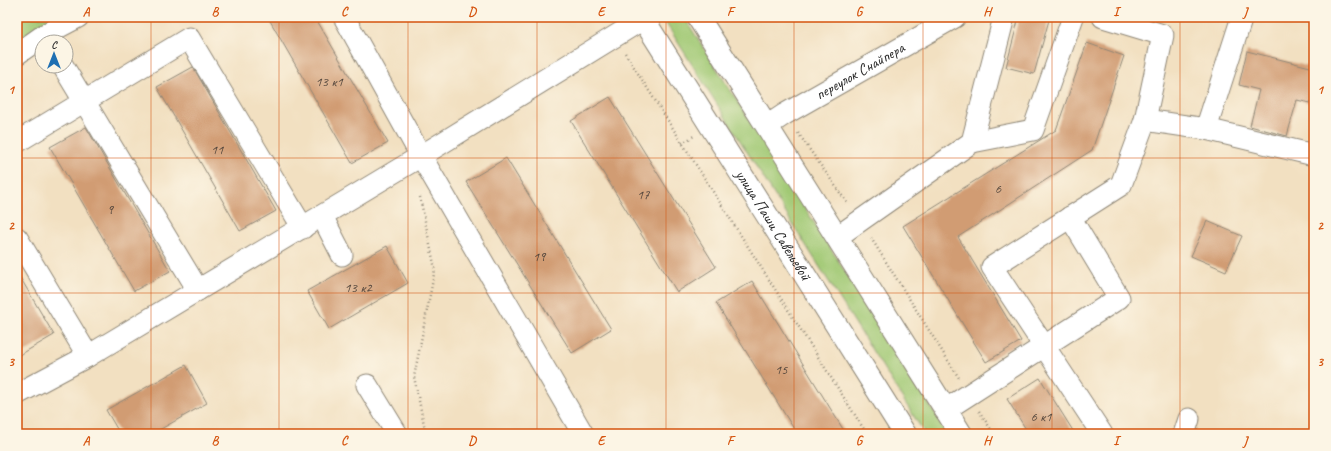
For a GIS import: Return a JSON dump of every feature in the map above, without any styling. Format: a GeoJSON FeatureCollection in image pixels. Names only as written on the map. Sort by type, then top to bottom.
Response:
{"type":"FeatureCollection","features":[{"type":"Feature","properties":{"kind":"main road"},"geometry":{"type":"LineString","coordinates":[[698,17],[961,434]]}},
{"type":"Feature","properties":{"kind":"main road","name":"улица Паши Савельевой"},"geometry":{"type":"LineString","coordinates":[[642,18],[905,434]]}},
{"type":"Feature","properties":{"kind":"street"},"geometry":{"type":"LineString","coordinates":[[53,34],[78,17]]}},
{"type":"Feature","properties":{"kind":"street"},"geometry":{"type":"LineString","coordinates":[[344,17],[421,156],[583,434]]}},
{"type":"Feature","properties":{"kind":"street","name":"переулок Снайпера"},"geometry":{"type":"LineString","coordinates":[[767,126],[955,17]]}},
{"type":"Feature","properties":{"kind":"street"},"geometry":{"type":"LineString","coordinates":[[972,142],[1004,17]]}},
{"type":"Feature","properties":{"kind":"street"},"geometry":{"type":"LineString","coordinates":[[836,237],[972,142],[1033,130],[1073,17]]}},
{"type":"Feature","properties":{"kind":"street"},"geometry":{"type":"LineString","coordinates":[[1102,434],[992,267],[1121,185],[1145,120],[1163,35],[1103,17]]}},
{"type":"Feature","properties":{"kind":"street"},"geometry":{"type":"LineString","coordinates":[[1206,129],[1242,17]]}},
{"type":"Feature","properties":{"kind":"street"},"geometry":{"type":"LineString","coordinates":[[17,394],[88,356],[303,228],[642,18]]}},
{"type":"Feature","properties":{"kind":"street"},"geometry":{"type":"LineString","coordinates":[[17,142],[189,38],[303,228]]}},
{"type":"Feature","properties":{"kind":"street"},"geometry":{"type":"LineString","coordinates":[[17,54],[34,45]]}},
{"type":"Feature","properties":{"kind":"street"},"geometry":{"type":"LineString","coordinates":[[68,74],[198,290]]}},
{"type":"Feature","properties":{"kind":"street"},"geometry":{"type":"LineString","coordinates":[[1145,120],[1206,129],[1314,155]]}},
{"type":"Feature","properties":{"kind":"street"},"geometry":{"type":"LineString","coordinates":[[322,216],[342,255]]}},
{"type":"Feature","properties":{"kind":"street"},"geometry":{"type":"LineString","coordinates":[[945,410],[1119,298],[1070,217]]}},
{"type":"Feature","properties":{"kind":"street"},"geometry":{"type":"LineString","coordinates":[[17,238],[88,356]]}},
{"type":"Feature","properties":{"kind":"street"},"geometry":{"type":"LineString","coordinates":[[367,385],[397,434]]}},
{"type":"Feature","properties":{"kind":"path"},"geometry":{"type":"LineString","coordinates":[[621,46],[868,434]]}},
{"type":"Feature","properties":{"kind":"path"},"geometry":{"type":"LineString","coordinates":[[419,192],[435,269],[414,377],[426,434]]}},
{"type":"Feature","properties":{"kind":"green space"},"geometry":{"type":"Polygon","coordinates":[[[23,17],[56,17],[17,40],[17,20],[23,17]]]}},
{"type":"Feature","properties":{"kind":"green space"},"geometry":{"type":"Polygon","coordinates":[[[662,17],[684,17],[948,434],[925,434],[662,17]]]}},
{"type":"Feature","properties":{"kind":"building"},"geometry":{"type":"Polygon","coordinates":[[[272,17],[315,17],[388,143],[352,163],[269,19],[272,17]]]}},
{"type":"Feature","properties":{"kind":"building"},"geometry":{"type":"Polygon","coordinates":[[[1019,17],[1039,17],[1049,20],[1034,74],[1006,67],[1019,17]]]}},
{"type":"Feature","properties":{"kind":"building"},"geometry":{"type":"Polygon","coordinates":[[[1087,43],[1124,56],[1092,150],[958,237],[1021,341],[986,362],[903,226],[1056,130],[1087,43]]]}},
{"type":"Feature","properties":{"kind":"building"},"geometry":{"type":"Polygon","coordinates":[[[1247,51],[1314,68],[1314,104],[1297,100],[1287,136],[1250,126],[1259,90],[1239,85],[1247,51]]]}},
{"type":"Feature","properties":{"kind":"building"},"geometry":{"type":"Polygon","coordinates":[[[193,67],[276,211],[240,231],[157,87],[193,67]]]}},
{"type":"Feature","properties":{"kind":"building"},"geometry":{"type":"Polygon","coordinates":[[[610,97],[716,267],[677,292],[571,121],[610,97]]]}},
{"type":"Feature","properties":{"kind":"building"},"geometry":{"type":"Polygon","coordinates":[[[86,127],[170,271],[134,291],[50,147],[86,127]]]}},
{"type":"Feature","properties":{"kind":"building"},"geometry":{"type":"Polygon","coordinates":[[[506,158],[611,329],[572,353],[466,182],[506,158]]]}},
{"type":"Feature","properties":{"kind":"building"},"geometry":{"type":"Polygon","coordinates":[[[1207,221],[1242,236],[1226,271],[1191,256],[1207,221]]]}},
{"type":"Feature","properties":{"kind":"building"},"geometry":{"type":"Polygon","coordinates":[[[387,246],[408,283],[329,329],[307,291],[387,246]]]}},
{"type":"Feature","properties":{"kind":"building"},"geometry":{"type":"Polygon","coordinates":[[[17,272],[54,335],[18,356],[17,355],[17,272]]]}},
{"type":"Feature","properties":{"kind":"building"},"geometry":{"type":"Polygon","coordinates":[[[752,281],[846,434],[797,434],[716,303],[752,281]]]}},
{"type":"Feature","properties":{"kind":"building"},"geometry":{"type":"Polygon","coordinates":[[[186,365],[207,403],[152,434],[120,434],[106,410],[186,365]]]}},
{"type":"Feature","properties":{"kind":"building"},"geometry":{"type":"Polygon","coordinates":[[[1040,378],[1075,434],[1029,434],[1007,399],[1040,378]]]}}]}
